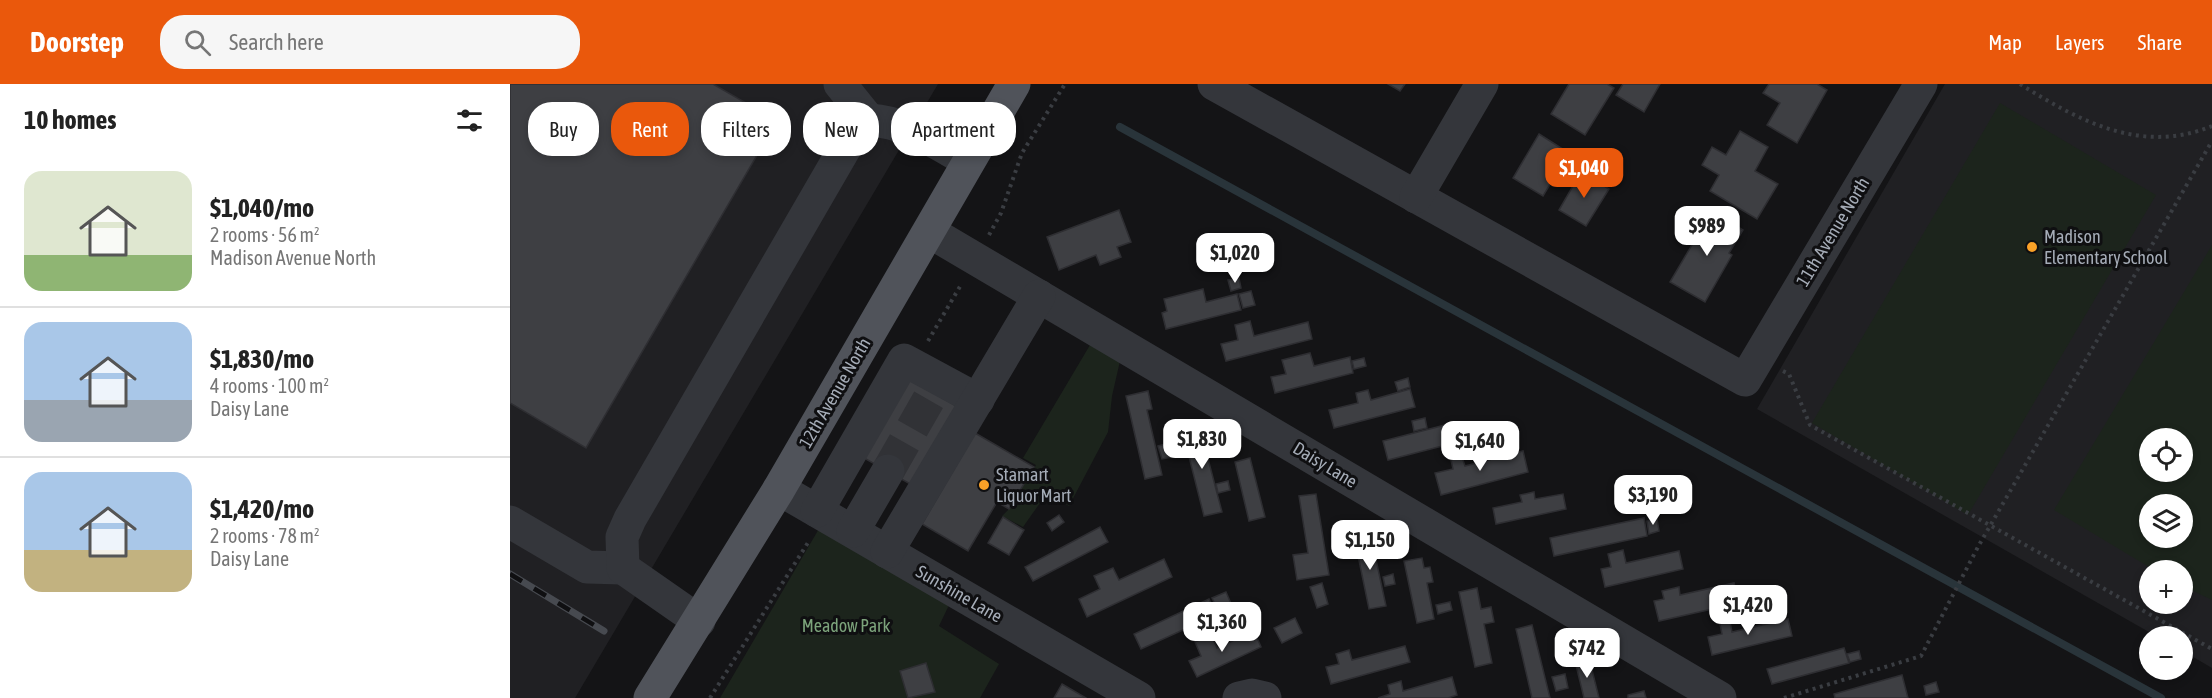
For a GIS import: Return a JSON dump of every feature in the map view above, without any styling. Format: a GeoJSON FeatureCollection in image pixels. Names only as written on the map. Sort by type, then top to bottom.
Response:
{"type":"FeatureCollection","features":[{"type":"Feature","properties":{"kind":"main road","name":"12th Avenue North"},"geometry":{"type":"LineString","coordinates":[[650,698],[779,489],[1014,84]]}},
{"type":"Feature","properties":{"kind":"street"},"geometry":{"type":"LineString","coordinates":[[840,84],[854,102]]}},
{"type":"Feature","properties":{"kind":"street"},"geometry":{"type":"LineString","coordinates":[[1214,84],[1416,197],[1751,369]]}},
{"type":"Feature","properties":{"kind":"street"},"geometry":{"type":"LineString","coordinates":[[1416,197],[1482,84]]}},
{"type":"Feature","properties":{"kind":"street","name":"11th Avenue North"},"geometry":{"type":"LineString","coordinates":[[1751,369],[1922,84]]}},
{"type":"Feature","properties":{"kind":"street"},"geometry":{"type":"LineString","coordinates":[[879,122],[908,127],[968,161]]}},
{"type":"Feature","properties":{"kind":"street"},"geometry":{"type":"LineString","coordinates":[[623,568],[622,537],[630,519],[840,156]]}},
{"type":"Feature","properties":{"kind":"street","name":"Daisy Lane"},"geometry":{"type":"LineString","coordinates":[[930,232],[1720,698]]}},
{"type":"Feature","properties":{"kind":"street"},"geometry":{"type":"LineString","coordinates":[[887,552],[1039,296]]}},
{"type":"Feature","properties":{"kind":"street"},"geometry":{"type":"LineString","coordinates":[[817,511],[904,360],[937,386],[978,400]]}},
{"type":"Feature","properties":{"kind":"street"},"geometry":{"type":"LineString","coordinates":[[853,531],[888,471]]}},
{"type":"Feature","properties":{"kind":"street","name":"Sunshine Lane"},"geometry":{"type":"LineString","coordinates":[[779,489],[1139,698]]}},
{"type":"Feature","properties":{"kind":"street"},"geometry":{"type":"LineString","coordinates":[[510,522],[587,567],[623,568],[699,621]]}},
{"type":"Feature","properties":{"kind":"street"},"geometry":{"type":"LineString","coordinates":[[1239,698],[1252,695],[1265,698]]}},
{"type":"Feature","properties":{"kind":"path"},"geometry":{"type":"LineString","coordinates":[[2020,84],[2059,109],[2100,126],[2140,137],[2187,136],[2212,126]]}},
{"type":"Feature","properties":{"kind":"path"},"geometry":{"type":"LineString","coordinates":[[1784,698],[1921,656],[1979,545],[2212,141]]}},
{"type":"Feature","properties":{"kind":"path"},"geometry":{"type":"LineString","coordinates":[[1751,369],[1789,374],[1810,425],[2212,649]]}},
{"type":"Feature","properties":{"kind":"shaded area"},"geometry":{"type":"Polygon","coordinates":[[[510,84],[938,84],[927,102],[891,102],[891,156],[895,156],[575,698],[510,698],[510,84]]]}},
{"type":"Feature","properties":{"kind":"shaded area","name":"Madison Elementary School"},"geometry":{"type":"Polygon","coordinates":[[[1945,84],[2212,84],[2212,668],[2193,657],[2193,626],[2139,626],[1757,409],[1945,84]]]}},
{"type":"Feature","properties":{"kind":"green space"},"geometry":{"type":"Polygon","coordinates":[[[2000,103],[2156,195],[1968,515],[1812,423],[2000,103]]]}},
{"type":"Feature","properties":{"kind":"green space"},"geometry":{"type":"Polygon","coordinates":[[[2212,245],[2212,600],[2193,591],[2193,560],[2139,561],[2054,510],[2212,245]]]}},
{"type":"Feature","properties":{"kind":"green space"},"geometry":{"type":"Polygon","coordinates":[[[1090,345],[1120,361],[1112,396],[1108,432],[1069,506],[1047,493],[1023,527],[1002,516],[1009,509],[1036,465],[1023,458],[1090,345]]]}},
{"type":"Feature","properties":{"kind":"green space","name":"Meadow Park"},"geometry":{"type":"Polygon","coordinates":[[[820,527],[949,605],[939,626],[999,664],[980,698],[720,698],[820,527]]]}},
{"type":"Feature","properties":{"kind":"building"},"geometry":{"type":"Polygon","coordinates":[[[510,84],[713,84],[744,102],[701,102],[701,156],[757,156],[586,448],[510,403],[510,84]]]}},
{"type":"Feature","properties":{"kind":"building"},"geometry":{"type":"Polygon","coordinates":[[[1388,84],[1405,84],[1400,91],[1388,84]]]}},
{"type":"Feature","properties":{"kind":"building"},"geometry":{"type":"Polygon","coordinates":[[[1569,84],[1607,84],[1614,88],[1585,135],[1551,114],[1569,84]]]}},
{"type":"Feature","properties":{"kind":"building"},"geometry":{"type":"Polygon","coordinates":[[[1623,84],[1660,84],[1644,112],[1616,95],[1623,84]]]}},
{"type":"Feature","properties":{"kind":"building"},"geometry":{"type":"Polygon","coordinates":[[[1769,84],[1817,84],[1827,90],[1797,143],[1767,125],[1780,103],[1763,93],[1769,84]]]}},
{"type":"Feature","properties":{"kind":"building"},"geometry":{"type":"Polygon","coordinates":[[[1740,131],[1768,147],[1755,171],[1778,184],[1757,219],[1710,191],[1719,175],[1702,165],[1712,147],[1726,155],[1740,131]]]}},
{"type":"Feature","properties":{"kind":"building"},"geometry":{"type":"Polygon","coordinates":[[[1539,134],[1569,153],[1543,196],[1513,178],[1539,134]]]}},
{"type":"Feature","properties":{"kind":"building"},"geometry":{"type":"Polygon","coordinates":[[[1581,172],[1609,189],[1586,226],[1559,210],[1581,172]]]}},
{"type":"Feature","properties":{"kind":"building"},"geometry":{"type":"Polygon","coordinates":[[[1119,210],[1131,242],[1117,247],[1121,257],[1100,265],[1096,255],[1059,270],[1047,237],[1119,210]]]}},
{"type":"Feature","properties":{"kind":"building"},"geometry":{"type":"Polygon","coordinates":[[[1712,211],[1743,230],[1729,253],[1732,255],[1705,302],[1670,282],[1712,211]]]}},
{"type":"Feature","properties":{"kind":"building"},"geometry":{"type":"Polygon","coordinates":[[[1239,278],[1241,288],[1231,291],[1228,280],[1239,278]]]}},
{"type":"Feature","properties":{"kind":"building"},"geometry":{"type":"Polygon","coordinates":[[[1203,289],[1206,302],[1237,294],[1241,310],[1166,329],[1162,313],[1167,311],[1164,299],[1203,289]]]}},
{"type":"Feature","properties":{"kind":"building"},"geometry":{"type":"Polygon","coordinates":[[[1251,291],[1255,305],[1243,308],[1239,294],[1251,291]]]}},
{"type":"Feature","properties":{"kind":"building"},"geometry":{"type":"Polygon","coordinates":[[[1250,321],[1254,336],[1308,322],[1312,339],[1226,361],[1221,344],[1238,340],[1235,325],[1250,321]]]}},
{"type":"Feature","properties":{"kind":"building"},"geometry":{"type":"Polygon","coordinates":[[[1310,353],[1314,366],[1350,357],[1353,373],[1275,393],[1271,377],[1286,374],[1282,360],[1310,353]]]}},
{"type":"Feature","properties":{"kind":"building"},"geometry":{"type":"Polygon","coordinates":[[[1364,358],[1366,366],[1354,369],[1352,361],[1364,358]]]}},
{"type":"Feature","properties":{"kind":"building"},"geometry":{"type":"Polygon","coordinates":[[[1408,378],[1410,387],[1398,391],[1395,382],[1408,378]]]}},
{"type":"Feature","properties":{"kind":"building"},"geometry":{"type":"Polygon","coordinates":[[[910,379],[958,407],[912,485],[864,458],[910,379]]]}},
{"type":"Feature","properties":{"kind":"building"},"geometry":{"type":"Polygon","coordinates":[[[1410,389],[1415,407],[1334,428],[1329,410],[1358,403],[1356,393],[1368,390],[1371,400],[1410,389]]]}},
{"type":"Feature","properties":{"kind":"building"},"geometry":{"type":"Polygon","coordinates":[[[1148,391],[1152,409],[1147,410],[1162,475],[1145,479],[1126,396],[1148,391]]]}},
{"type":"Feature","properties":{"kind":"building"},"geometry":{"type":"Polygon","coordinates":[[[1425,418],[1427,428],[1414,431],[1412,421],[1425,418]]]}},
{"type":"Feature","properties":{"kind":"building"},"geometry":{"type":"Polygon","coordinates":[[[1449,424],[1454,443],[1388,460],[1383,441],[1449,424]]]}},
{"type":"Feature","properties":{"kind":"building"},"geometry":{"type":"Polygon","coordinates":[[[1200,425],[1204,443],[1209,442],[1212,453],[1207,455],[1222,512],[1204,516],[1182,429],[1200,425]]]}},
{"type":"Feature","properties":{"kind":"building","name":"Stamart Liquor Mart"},"geometry":{"type":"Polygon","coordinates":[[[975,433],[1034,467],[1009,509],[997,502],[968,551],[922,524],[975,433]]]}},
{"type":"Feature","properties":{"kind":"building"},"geometry":{"type":"Polygon","coordinates":[[[1169,443],[1173,457],[1162,459],[1158,446],[1169,443]]]}},
{"type":"Feature","properties":{"kind":"building"},"geometry":{"type":"Polygon","coordinates":[[[1523,451],[1528,472],[1441,495],[1435,473],[1453,469],[1451,460],[1462,457],[1465,466],[1523,451]]]}},
{"type":"Feature","properties":{"kind":"building"},"geometry":{"type":"Polygon","coordinates":[[[1250,458],[1265,517],[1249,521],[1235,462],[1250,458]]]}},
{"type":"Feature","properties":{"kind":"building"},"geometry":{"type":"Polygon","coordinates":[[[1228,481],[1230,490],[1218,493],[1216,484],[1228,481]]]}},
{"type":"Feature","properties":{"kind":"building"},"geometry":{"type":"Polygon","coordinates":[[[1534,492],[1535,499],[1563,494],[1566,509],[1496,524],[1493,508],[1522,502],[1520,495],[1534,492]]]}},
{"type":"Feature","properties":{"kind":"building"},"geometry":{"type":"Polygon","coordinates":[[[1316,494],[1329,575],[1297,580],[1293,555],[1308,553],[1299,496],[1316,494]]]}},
{"type":"Feature","properties":{"kind":"building"},"geometry":{"type":"Polygon","coordinates":[[[1059,515],[1064,522],[1052,531],[1047,523],[1059,515]]]}},
{"type":"Feature","properties":{"kind":"building"},"geometry":{"type":"Polygon","coordinates":[[[1003,517],[1024,530],[1009,555],[988,543],[1003,517]]]}},
{"type":"Feature","properties":{"kind":"building"},"geometry":{"type":"Polygon","coordinates":[[[1644,518],[1647,536],[1554,556],[1550,538],[1644,518]]]}},
{"type":"Feature","properties":{"kind":"building"},"geometry":{"type":"Polygon","coordinates":[[[1657,519],[1659,531],[1649,534],[1647,521],[1657,519]]]}},
{"type":"Feature","properties":{"kind":"building"},"geometry":{"type":"Polygon","coordinates":[[[1100,527],[1108,542],[1033,581],[1025,567],[1100,527]]]}},
{"type":"Feature","properties":{"kind":"building"},"geometry":{"type":"Polygon","coordinates":[[[1370,532],[1386,606],[1369,609],[1354,536],[1370,532]]]}},
{"type":"Feature","properties":{"kind":"building"},"geometry":{"type":"Polygon","coordinates":[[[1623,550],[1626,563],[1679,551],[1683,569],[1605,587],[1601,569],[1611,567],[1608,554],[1623,550]]]}},
{"type":"Feature","properties":{"kind":"building"},"geometry":{"type":"Polygon","coordinates":[[[1422,558],[1424,568],[1430,567],[1433,582],[1427,583],[1434,619],[1417,623],[1404,561],[1422,558]]]}},
{"type":"Feature","properties":{"kind":"building"},"geometry":{"type":"Polygon","coordinates":[[[1164,559],[1172,577],[1087,617],[1079,599],[1100,589],[1094,576],[1113,568],[1119,580],[1164,559]]]}},
{"type":"Feature","properties":{"kind":"building"},"geometry":{"type":"Polygon","coordinates":[[[1393,574],[1395,584],[1385,586],[1383,577],[1393,574]]]}},
{"type":"Feature","properties":{"kind":"building"},"geometry":{"type":"Polygon","coordinates":[[[1322,583],[1328,604],[1317,608],[1310,587],[1322,583]]]}},
{"type":"Feature","properties":{"kind":"building"},"geometry":{"type":"Polygon","coordinates":[[[1734,583],[1739,603],[1659,621],[1654,601],[1664,599],[1662,591],[1679,587],[1680,595],[1734,583]]]}},
{"type":"Feature","properties":{"kind":"building"},"geometry":{"type":"Polygon","coordinates":[[[1477,588],[1481,609],[1491,607],[1494,622],[1484,624],[1492,663],[1475,667],[1459,592],[1477,588]]]}},
{"type":"Feature","properties":{"kind":"building"},"geometry":{"type":"Polygon","coordinates":[[[1226,592],[1233,608],[1220,615],[1212,598],[1226,592]]]}},
{"type":"Feature","properties":{"kind":"building"},"geometry":{"type":"Polygon","coordinates":[[[1209,599],[1216,614],[1211,616],[1216,625],[1189,637],[1185,629],[1141,649],[1134,634],[1209,599]]]}},
{"type":"Feature","properties":{"kind":"building"},"geometry":{"type":"Polygon","coordinates":[[[1450,602],[1452,610],[1438,614],[1436,605],[1450,602]]]}},
{"type":"Feature","properties":{"kind":"building"},"geometry":{"type":"Polygon","coordinates":[[[1770,605],[1773,615],[1762,618],[1759,608],[1770,605]]]}},
{"type":"Feature","properties":{"kind":"building"},"geometry":{"type":"Polygon","coordinates":[[[1295,618],[1302,633],[1282,643],[1274,628],[1295,618]]]}},
{"type":"Feature","properties":{"kind":"building"},"geometry":{"type":"Polygon","coordinates":[[[1788,619],[1792,636],[1712,655],[1708,637],[1722,634],[1720,624],[1730,622],[1732,632],[1788,619]]]}},
{"type":"Feature","properties":{"kind":"building"},"geometry":{"type":"Polygon","coordinates":[[[1532,625],[1550,698],[1532,698],[1516,629],[1532,625]]]}},
{"type":"Feature","properties":{"kind":"building"},"geometry":{"type":"Polygon","coordinates":[[[1254,631],[1261,647],[1197,677],[1189,661],[1201,656],[1195,642],[1211,635],[1217,648],[1254,631]]]}},
{"type":"Feature","properties":{"kind":"building"},"geometry":{"type":"Polygon","coordinates":[[[1405,646],[1410,662],[1331,684],[1326,667],[1339,664],[1336,654],[1349,650],[1352,660],[1405,646]]]}},
{"type":"Feature","properties":{"kind":"building"},"geometry":{"type":"Polygon","coordinates":[[[1844,648],[1849,663],[1772,684],[1767,669],[1844,648]]]}},
{"type":"Feature","properties":{"kind":"building"},"geometry":{"type":"Polygon","coordinates":[[[1859,651],[1861,659],[1850,662],[1847,654],[1859,651]]]}},
{"type":"Feature","properties":{"kind":"building"},"geometry":{"type":"Polygon","coordinates":[[[1589,658],[1599,698],[1584,698],[1575,661],[1589,658]]]}},
{"type":"Feature","properties":{"kind":"building"},"geometry":{"type":"Polygon","coordinates":[[[926,663],[935,692],[908,698],[900,671],[926,663]]]}},
{"type":"Feature","properties":{"kind":"building"},"geometry":{"type":"Polygon","coordinates":[[[1565,674],[1568,688],[1556,691],[1552,677],[1565,674]]]}},
{"type":"Feature","properties":{"kind":"building"},"geometry":{"type":"Polygon","coordinates":[[[1902,675],[1908,698],[1835,698],[1834,694],[1902,675]]]}},
{"type":"Feature","properties":{"kind":"building"},"geometry":{"type":"Polygon","coordinates":[[[1452,677],[1457,695],[1448,698],[1378,698],[1390,694],[1388,685],[1401,681],[1403,691],[1452,677]]]}},
{"type":"Feature","properties":{"kind":"building"},"geometry":{"type":"Polygon","coordinates":[[[1936,682],[1939,692],[1926,695],[1924,686],[1936,682]]]}},
{"type":"Feature","properties":{"kind":"building"},"geometry":{"type":"Polygon","coordinates":[[[1062,684],[1086,698],[1054,698],[1062,684]]]}},
{"type":"Feature","properties":{"kind":"building"},"geometry":{"type":"Polygon","coordinates":[[[1644,691],[1646,698],[1628,698],[1628,695],[1644,691]]]}},
{"type":"Feature","properties":{"kind":"waterway"},"geometry":{"type":"LineString","coordinates":[[1120,127],[2161,698]]}},
{"type":"Feature","properties":{"kind":"tunnel"},"geometry":{"type":"LineString","coordinates":[[888,471],[933,392]]}},
{"type":"Feature","properties":{"kind":"railway"},"geometry":{"type":"LineString","coordinates":[[510,574],[604,631]]}},
{"type":"Feature","properties":{"kind":"place","name":"Madison Elementary School"},"geometry":{"type":"Point","coordinates":[2032,247]}},
{"type":"Feature","properties":{"kind":"place","name":"Stamart Liquor Mart"},"geometry":{"type":"Point","coordinates":[984,485]}}]}
